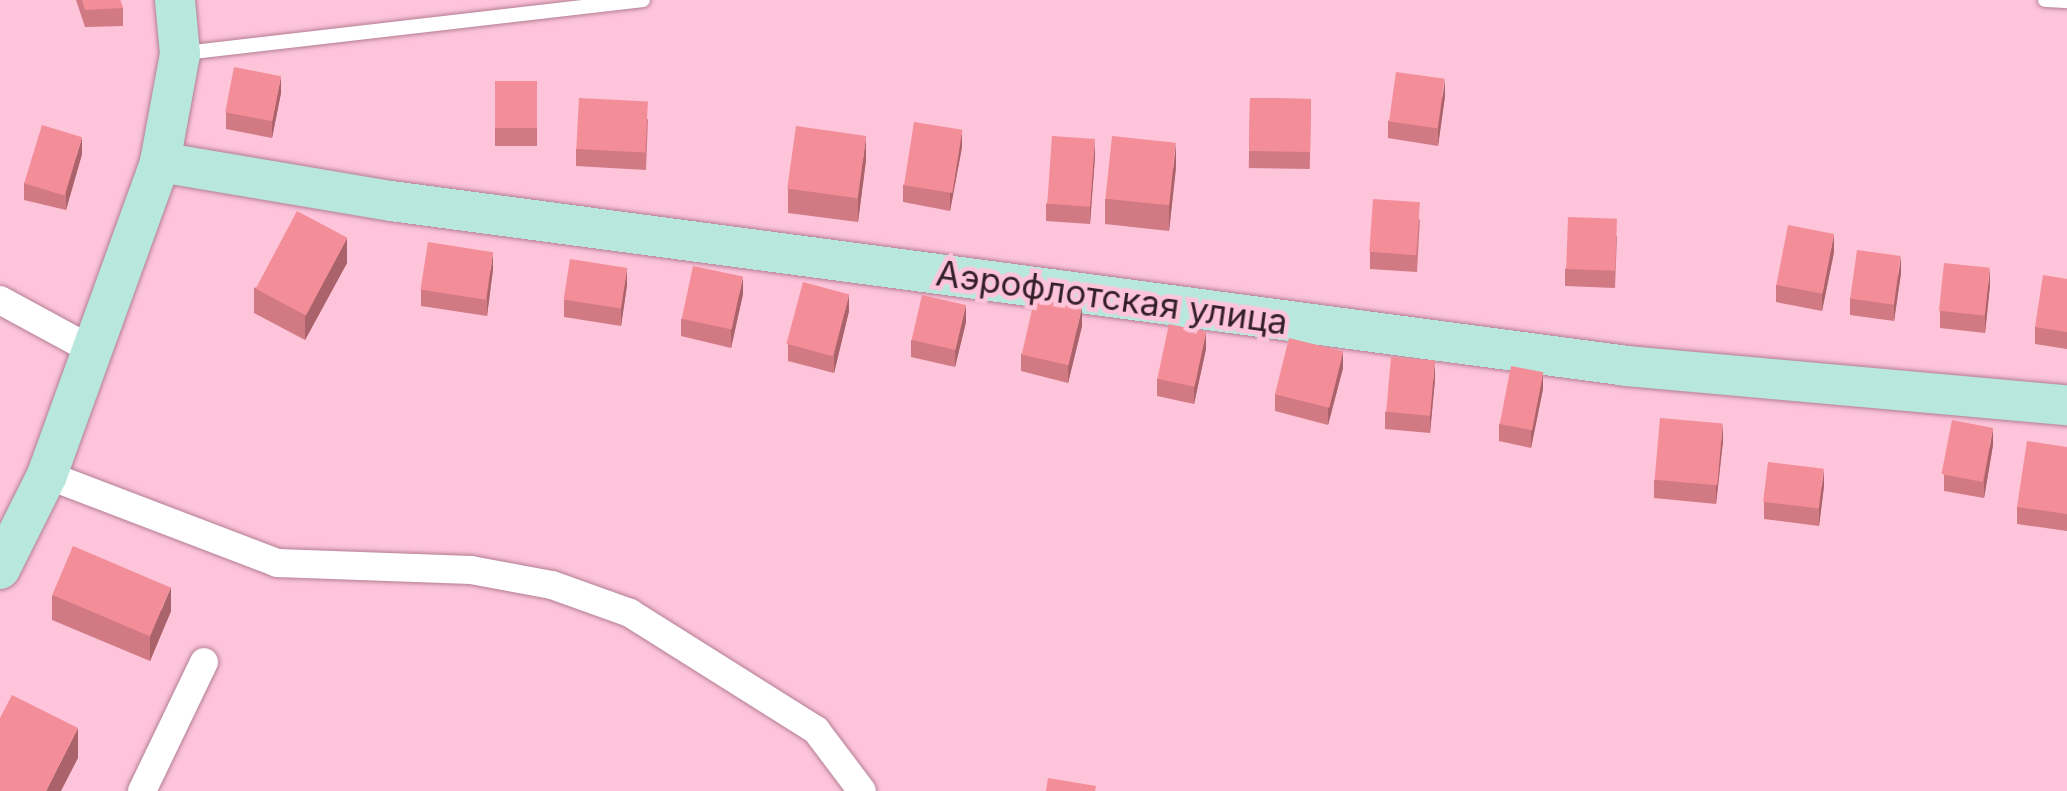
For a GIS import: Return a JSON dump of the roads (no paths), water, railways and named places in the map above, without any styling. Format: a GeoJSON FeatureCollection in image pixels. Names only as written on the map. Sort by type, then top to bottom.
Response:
{"type":"FeatureCollection","features":[{"type":"Feature","properties":{"kind":"main road"},"geometry":{"type":"LineString","coordinates":[[0,569],[47,475],[160,162],[180,54],[175,0]]}},
{"type":"Feature","properties":{"kind":"main road","name":"Аэрофлотская улица"},"geometry":{"type":"LineString","coordinates":[[160,162],[410,204],[1627,366],[2067,405]]}},
{"type":"Feature","properties":{"kind":"street"},"geometry":{"type":"LineString","coordinates":[[0,300],[94,352]]}},
{"type":"Feature","properties":{"kind":"street"},"geometry":{"type":"LineString","coordinates":[[47,475],[277,563],[472,570],[552,585],[630,613],[816,730],[862,791]]}},
{"type":"Feature","properties":{"kind":"street"},"geometry":{"type":"LineString","coordinates":[[142,791],[204,662]]}},
{"type":"Feature","properties":{"kind":"lane"},"geometry":{"type":"LineString","coordinates":[[180,54],[643,0]]}},
{"type":"Feature","properties":{"kind":"lane"},"geometry":{"type":"LineString","coordinates":[[2045,0],[2067,1]]}}]}
